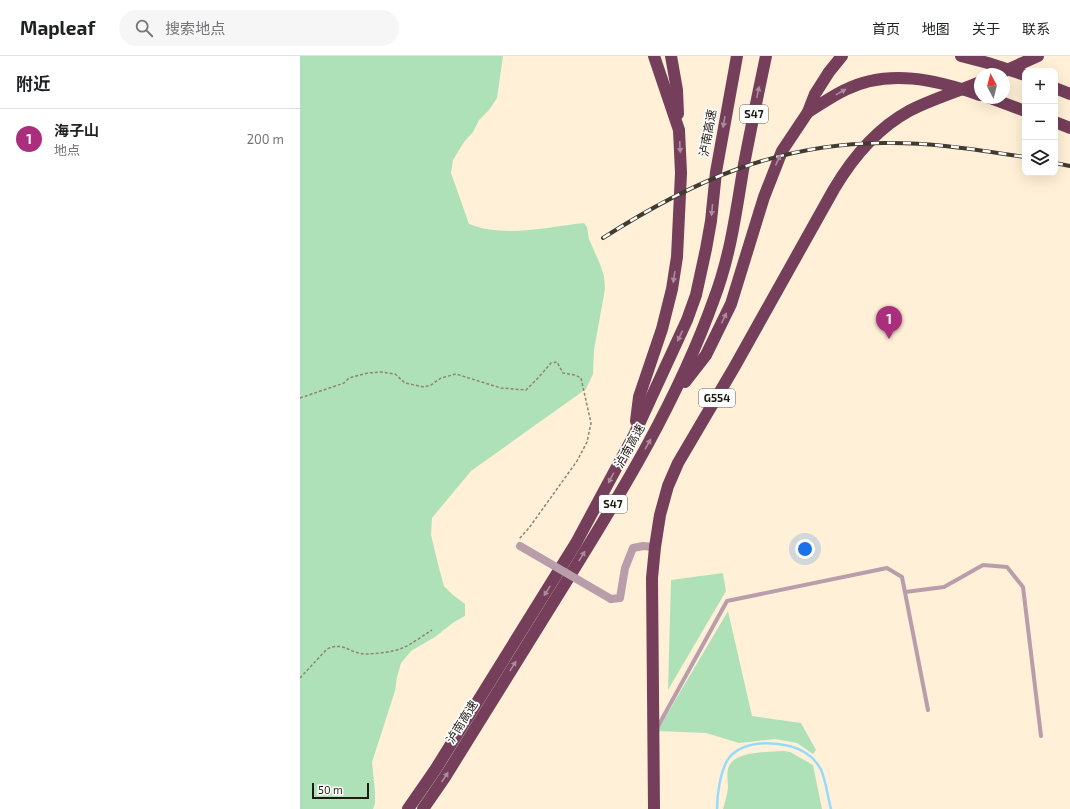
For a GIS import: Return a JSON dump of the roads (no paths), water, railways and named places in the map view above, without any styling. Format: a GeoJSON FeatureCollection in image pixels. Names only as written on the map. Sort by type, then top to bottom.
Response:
{"type":"FeatureCollection","features":[{"type":"Feature","properties":{"kind":"highway"},"geometry":{"type":"LineString","coordinates":[[654,56],[679,130]]}},
{"type":"Feature","properties":{"kind":"highway"},"geometry":{"type":"LineString","coordinates":[[634,435],[639,397],[662,329],[672,289],[677,257],[681,173],[677,90],[671,56]]}},
{"type":"Feature","properties":{"kind":"highway","name":"泸南高速"},"geometry":{"type":"LineString","coordinates":[[408,809],[435,770],[576,543],[634,435],[687,320],[696,295],[711,221],[716,172],[737,56]]}},
{"type":"Feature","properties":{"kind":"highway","name":"泸南高速"},"geometry":{"type":"LineString","coordinates":[[423,809],[586,549],[634,469],[673,398],[702,332],[723,274],[766,56]]}},
{"type":"Feature","properties":{"kind":"highway"},"geometry":{"type":"LineString","coordinates":[[673,398],[706,355],[731,304],[764,197],[782,151],[808,112],[815,94],[829,72],[842,56]]}},
{"type":"Feature","properties":{"kind":"highway"},"geometry":{"type":"LineString","coordinates":[[961,56],[1022,74]]}},
{"type":"Feature","properties":{"kind":"highway"},"geometry":{"type":"LineString","coordinates":[[1010,69],[1038,56]]}},
{"type":"Feature","properties":{"kind":"highway"},"geometry":{"type":"LineString","coordinates":[[808,112],[846,89],[870,81],[891,78],[914,78],[949,84],[974,93]]}},
{"type":"Feature","properties":{"kind":"highway","name":"G554"},"geometry":{"type":"LineString","coordinates":[[654,809],[652,602],[655,547],[664,500],[678,463],[735,366],[834,189],[851,162],[879,131],[900,116],[922,105],[974,84]]}},
{"type":"Feature","properties":{"kind":"highway"},"geometry":{"type":"LineString","coordinates":[[1058,89],[1070,94]]}},
{"type":"Feature","properties":{"kind":"highway"},"geometry":{"type":"LineString","coordinates":[[1006,104],[1022,110]]}},
{"type":"Feature","properties":{"kind":"highway"},"geometry":{"type":"LineString","coordinates":[[1058,123],[1070,128]]}},
{"type":"Feature","properties":{"kind":"street"},"geometry":{"type":"LineString","coordinates":[[520,546],[611,600],[620,598],[625,568],[633,548],[643,546],[655,547]]}},
{"type":"Feature","properties":{"kind":"lane"},"geometry":{"type":"LineString","coordinates":[[905,592],[944,587],[983,565],[1007,567],[1024,587],[1041,736]]}},
{"type":"Feature","properties":{"kind":"lane"},"geometry":{"type":"LineString","coordinates":[[654,734],[727,601],[887,568],[902,577],[928,710]]}},
{"type":"Feature","properties":{"kind":"waterway"},"geometry":{"type":"LineString","coordinates":[[717,809],[719,785],[722,772],[727,761],[733,753],[742,748],[765,743],[799,749],[813,758],[822,771],[831,809]]}},
{"type":"Feature","properties":{"kind":"railway"},"geometry":{"type":"LineString","coordinates":[[603,238],[669,199],[702,183],[771,158],[807,150],[844,145],[901,143],[954,147],[1022,157]]}},
{"type":"Feature","properties":{"kind":"railway"},"geometry":{"type":"LineString","coordinates":[[1058,164],[1070,166]]}},
{"type":"Feature","properties":{"kind":"place","name":"海子山"},"geometry":{"type":"Point","coordinates":[889,339]}}]}
